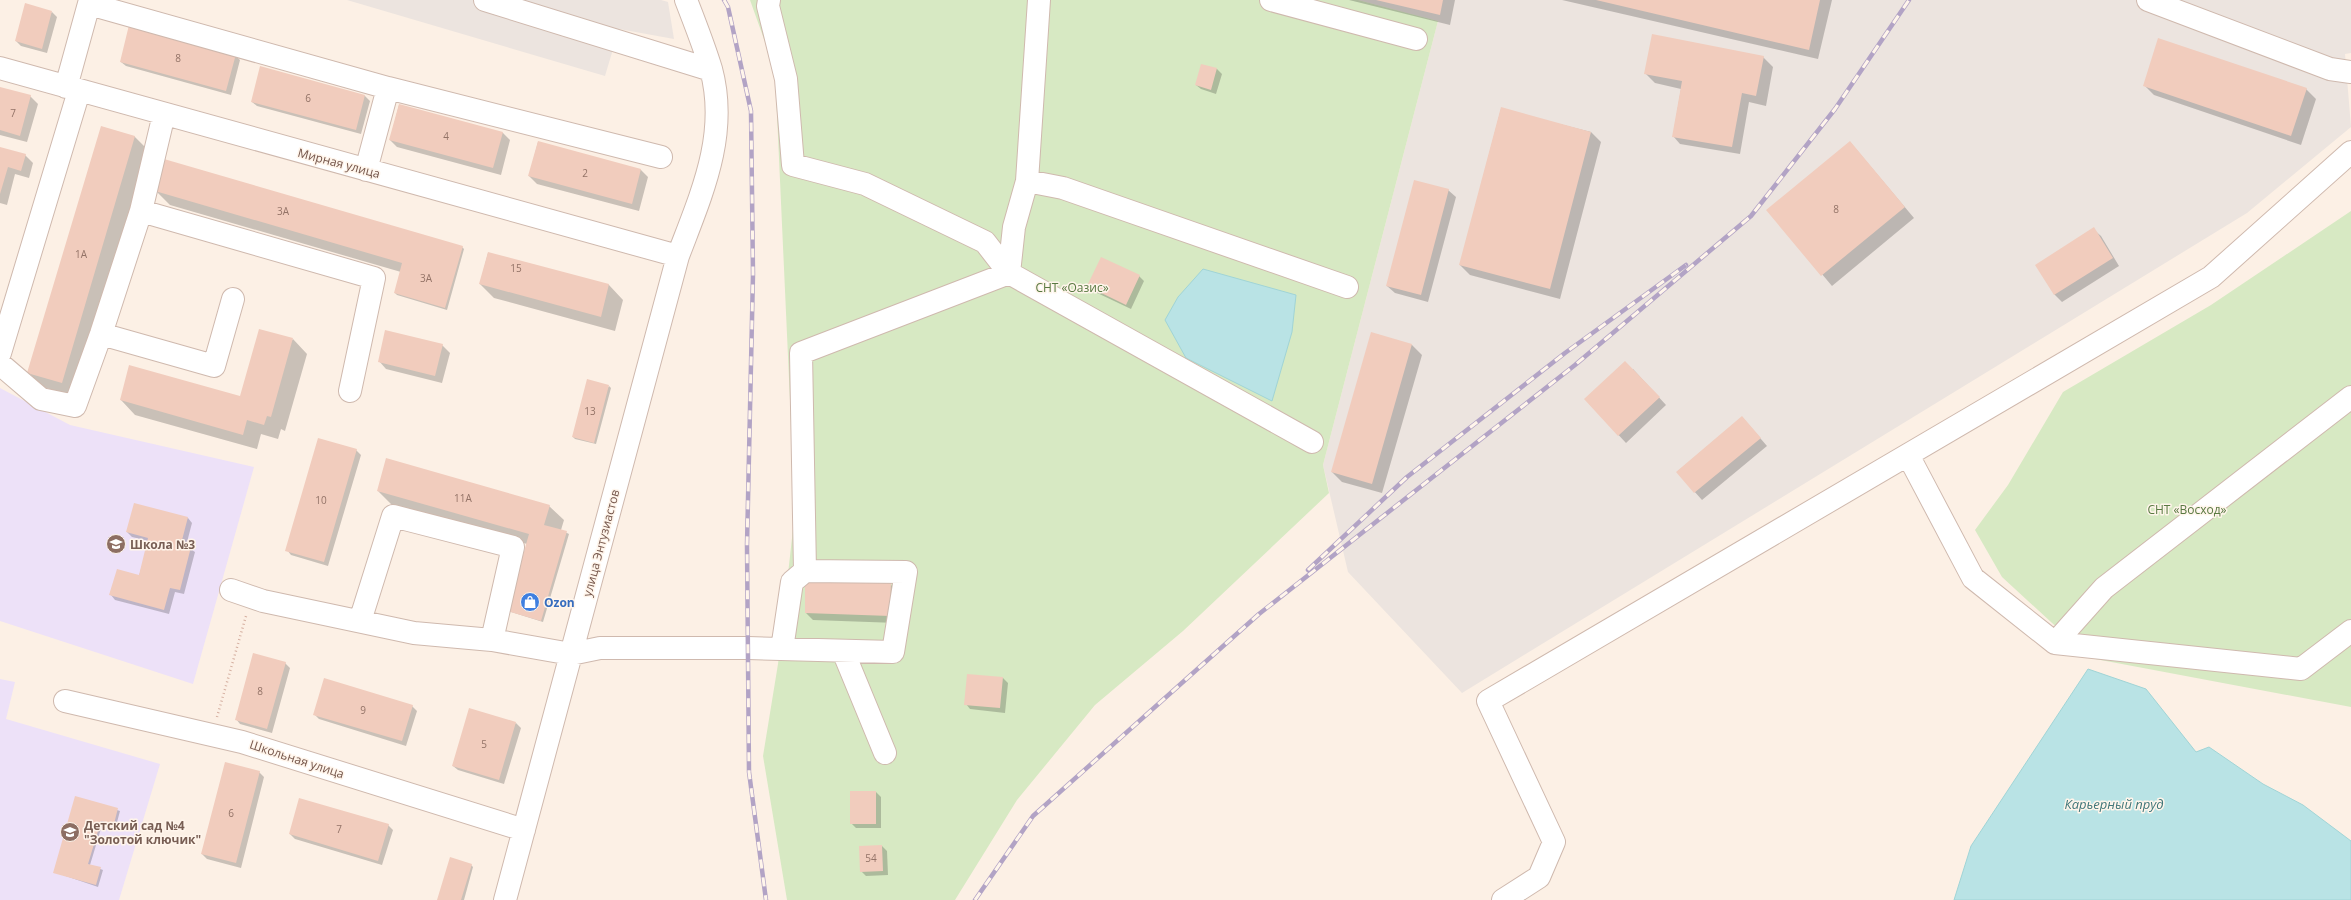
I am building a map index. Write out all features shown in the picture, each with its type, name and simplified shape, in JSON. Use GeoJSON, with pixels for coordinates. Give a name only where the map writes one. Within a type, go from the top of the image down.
{"type":"FeatureCollection","features":[{"type":"Feature","properties":{"kind":"street"},"geometry":{"type":"LineString","coordinates":[[485,0],[711,70]]}},
{"type":"Feature","properties":{"kind":"street","name":"улица Энтузиастов"},"geometry":{"type":"LineString","coordinates":[[505,900],[678,256],[710,170],[717,122],[716,98],[711,70],[686,0]]}},
{"type":"Feature","properties":{"kind":"street"},"geometry":{"type":"LineString","coordinates":[[769,0],[768,6],[786,79],[793,165],[864,184],[985,242],[1009,273],[1312,442]]}},
{"type":"Feature","properties":{"kind":"street"},"geometry":{"type":"LineString","coordinates":[[1009,273],[1014,227],[1027,181],[1040,0]]}},
{"type":"Feature","properties":{"kind":"street"},"geometry":{"type":"LineString","coordinates":[[1271,0],[1416,39]]}},
{"type":"Feature","properties":{"kind":"street"},"geometry":{"type":"LineString","coordinates":[[2148,0],[2330,69],[2351,72]]}},
{"type":"Feature","properties":{"kind":"street"},"geometry":{"type":"LineString","coordinates":[[0,354],[72,89],[90,2],[388,88],[661,157]]}},
{"type":"Feature","properties":{"kind":"street","name":"Мирная улица"},"geometry":{"type":"LineString","coordinates":[[0,68],[678,256]]}},
{"type":"Feature","properties":{"kind":"street"},"geometry":{"type":"LineString","coordinates":[[366,170],[388,88]]}},
{"type":"Feature","properties":{"kind":"street"},"geometry":{"type":"LineString","coordinates":[[0,364],[41,399],[75,406],[102,334],[141,211],[164,114]]}},
{"type":"Feature","properties":{"kind":"street"},"geometry":{"type":"LineString","coordinates":[[1503,900],[1539,877],[1554,842],[1488,701],[2211,276],[2351,152]]}},
{"type":"Feature","properties":{"kind":"street"},"geometry":{"type":"LineString","coordinates":[[1027,181],[1063,188],[1347,288]]}},
{"type":"Feature","properties":{"kind":"street"},"geometry":{"type":"LineString","coordinates":[[141,211],[374,278],[350,391]]}},
{"type":"Feature","properties":{"kind":"street"},"geometry":{"type":"LineString","coordinates":[[805,571],[801,353],[1009,273]]}},
{"type":"Feature","properties":{"kind":"street"},"geometry":{"type":"LineString","coordinates":[[102,334],[214,366],[233,299]]}},
{"type":"Feature","properties":{"kind":"street"},"geometry":{"type":"LineString","coordinates":[[2055,642],[2104,588],[2351,397]]}},
{"type":"Feature","properties":{"kind":"street"},"geometry":{"type":"LineString","coordinates":[[1908,455],[1974,578],[2055,642],[2301,669],[2351,631]]}},
{"type":"Feature","properties":{"kind":"street"},"geometry":{"type":"LineString","coordinates":[[360,621],[393,516],[513,548],[492,640]]}},
{"type":"Feature","properties":{"kind":"street"},"geometry":{"type":"LineString","coordinates":[[241,594],[414,633],[492,640],[571,654],[600,648],[782,649],[893,652],[906,572],[805,571],[792,582],[782,649]]}},
{"type":"Feature","properties":{"kind":"street"},"geometry":{"type":"LineString","coordinates":[[842,651],[885,753]]}},
{"type":"Feature","properties":{"kind":"street","name":"Школьная улица"},"geometry":{"type":"LineString","coordinates":[[65,702],[242,742],[524,830]]}},
{"type":"Feature","properties":{"kind":"path"},"geometry":{"type":"LineString","coordinates":[[212,735],[241,594]]}},
{"type":"Feature","properties":{"kind":"shaded area"},"geometry":{"type":"Polygon","coordinates":[[[347,0],[661,0],[668,2],[674,39],[619,29],[605,76],[347,0]]]}},
{"type":"Feature","properties":{"kind":"shaded area"},"geometry":{"type":"Polygon","coordinates":[[[1358,0],[2351,0],[2351,53],[2345,54],[2351,127],[2247,213],[1462,693],[1348,572],[1323,465],[1438,21],[1358,0]]]}},
{"type":"Feature","properties":{"kind":"shaded area","name":"Школа №3"},"geometry":{"type":"Polygon","coordinates":[[[0,388],[70,425],[254,467],[193,684],[0,621],[0,388]]]}},
{"type":"Feature","properties":{"kind":"shaded area","name":"Детский сад №4 \"Золотой ключик\""},"geometry":{"type":"Polygon","coordinates":[[[0,679],[15,682],[6,719],[160,764],[119,900],[0,900],[0,679]]]}},
{"type":"Feature","properties":{"kind":"green space","name":"СНТ «Оазис»"},"geometry":{"type":"Polygon","coordinates":[[[750,0],[1358,0],[1438,21],[1323,465],[1329,493],[1183,631],[1095,705],[1017,800],[955,900],[787,900],[763,756],[778,664],[795,511],[775,70],[750,0]]]}},
{"type":"Feature","properties":{"kind":"green space","name":"СНТ «Восход»"},"geometry":{"type":"Polygon","coordinates":[[[2351,211],[2351,707],[2090,658],[2002,577],[1975,530],[2008,485],[2063,392],[2211,305],[2351,211]]]}},
{"type":"Feature","properties":{"kind":"water"},"geometry":{"type":"Polygon","coordinates":[[[1203,269],[1296,295],[1292,332],[1272,401],[1186,358],[1165,320],[1178,297],[1203,269]]]}},
{"type":"Feature","properties":{"kind":"water","name":"Карьерный пруд"},"geometry":{"type":"Polygon","coordinates":[[[2088,669],[2146,689],[2196,752],[2209,747],[2263,784],[2303,805],[2351,841],[2351,900],[1954,900],[1971,846],[2088,669]]]}},
{"type":"Feature","properties":{"kind":"building"},"geometry":{"type":"Polygon","coordinates":[[[1376,0],[1443,0],[1440,15],[1376,0]]]}},
{"type":"Feature","properties":{"kind":"building"},"geometry":{"type":"Polygon","coordinates":[[[1596,0],[1820,0],[1809,50],[1596,0]]]}},
{"type":"Feature","properties":{"kind":"building"},"geometry":{"type":"Polygon","coordinates":[[[25,3],[52,11],[42,49],[15,41],[25,3]]]}},
{"type":"Feature","properties":{"kind":"building"},"geometry":{"type":"Polygon","coordinates":[[[129,25],[236,54],[226,91],[120,62],[129,25]]]}},
{"type":"Feature","properties":{"kind":"building"},"geometry":{"type":"Polygon","coordinates":[[[1652,34],[1764,56],[1756,96],[1742,93],[1732,147],[1672,137],[1682,81],[1644,74],[1652,34]]]}},
{"type":"Feature","properties":{"kind":"building"},"geometry":{"type":"Polygon","coordinates":[[[2158,38],[2307,88],[2291,136],[2143,86],[2158,38]]]}},
{"type":"Feature","properties":{"kind":"building"},"geometry":{"type":"Polygon","coordinates":[[[1201,64],[1217,68],[1211,90],[1195,85],[1201,64]]]}},
{"type":"Feature","properties":{"kind":"building"},"geometry":{"type":"Polygon","coordinates":[[[260,66],[365,95],[356,130],[251,102],[260,66]]]}},
{"type":"Feature","properties":{"kind":"building"},"geometry":{"type":"Polygon","coordinates":[[[0,87],[31,95],[20,136],[0,130],[0,87]]]}},
{"type":"Feature","properties":{"kind":"building"},"geometry":{"type":"Polygon","coordinates":[[[399,104],[503,132],[493,168],[389,140],[399,104]]]}},
{"type":"Feature","properties":{"kind":"building"},"geometry":{"type":"Polygon","coordinates":[[[1501,107],[1591,132],[1550,289],[1459,265],[1501,107]]]}},
{"type":"Feature","properties":{"kind":"building"},"geometry":{"type":"Polygon","coordinates":[[[101,126],[135,136],[62,383],[27,373],[101,126]]]}},
{"type":"Feature","properties":{"kind":"building"},"geometry":{"type":"Polygon","coordinates":[[[538,141],[641,169],[632,204],[528,176],[538,141]]]}},
{"type":"Feature","properties":{"kind":"building"},"geometry":{"type":"Polygon","coordinates":[[[1850,141],[1905,207],[1821,276],[1766,210],[1850,141]]]}},
{"type":"Feature","properties":{"kind":"building"},"geometry":{"type":"Polygon","coordinates":[[[0,147],[26,154],[21,171],[8,167],[0,194],[0,147]]]}},
{"type":"Feature","properties":{"kind":"building"},"geometry":{"type":"Polygon","coordinates":[[[164,159],[463,246],[445,308],[394,293],[402,263],[155,191],[164,159]]]}},
{"type":"Feature","properties":{"kind":"building"},"geometry":{"type":"Polygon","coordinates":[[[1414,180],[1449,189],[1421,295],[1386,286],[1414,180]]]}},
{"type":"Feature","properties":{"kind":"building"},"geometry":{"type":"Polygon","coordinates":[[[2094,227],[2113,258],[2054,295],[2035,265],[2094,227]]]}},
{"type":"Feature","properties":{"kind":"building"},"geometry":{"type":"Polygon","coordinates":[[[488,252],[609,284],[601,317],[479,284],[488,252]]]}},
{"type":"Feature","properties":{"kind":"building"},"geometry":{"type":"Polygon","coordinates":[[[1101,257],[1140,275],[1126,305],[1087,286],[1101,257]]]}},
{"type":"Feature","properties":{"kind":"building"},"geometry":{"type":"Polygon","coordinates":[[[259,329],[293,338],[271,417],[267,416],[264,425],[247,420],[243,435],[120,400],[129,365],[240,396],[259,329]]]}},
{"type":"Feature","properties":{"kind":"building"},"geometry":{"type":"Polygon","coordinates":[[[385,330],[443,344],[435,376],[378,362],[385,330]]]}},
{"type":"Feature","properties":{"kind":"building"},"geometry":{"type":"Polygon","coordinates":[[[1371,332],[1412,344],[1372,484],[1331,472],[1371,332]]]}},
{"type":"Feature","properties":{"kind":"building"},"geometry":{"type":"Polygon","coordinates":[[[1625,361],[1660,397],[1618,436],[1584,399],[1625,361]]]}},
{"type":"Feature","properties":{"kind":"building"},"geometry":{"type":"Polygon","coordinates":[[[587,379],[609,385],[594,443],[572,437],[587,379]]]}},
{"type":"Feature","properties":{"kind":"building"},"geometry":{"type":"Polygon","coordinates":[[[1742,416],[1761,438],[1694,493],[1676,472],[1742,416]]]}},
{"type":"Feature","properties":{"kind":"building"},"geometry":{"type":"Polygon","coordinates":[[[318,438],[357,449],[324,562],[285,551],[318,438]]]}},
{"type":"Feature","properties":{"kind":"building"},"geometry":{"type":"Polygon","coordinates":[[[386,458],[550,505],[544,525],[567,531],[541,621],[507,611],[529,534],[377,491],[386,458]]]}},
{"type":"Feature","properties":{"kind":"building"},"geometry":{"type":"Polygon","coordinates":[[[134,503],[188,517],[181,544],[191,547],[180,590],[170,588],[164,610],[109,595],[117,569],[139,575],[148,538],[126,532],[134,503]]]}},
{"type":"Feature","properties":{"kind":"building"},"geometry":{"type":"Polygon","coordinates":[[[805,581],[891,583],[890,616],[805,613],[805,581]]]}},
{"type":"Feature","properties":{"kind":"building"},"geometry":{"type":"Polygon","coordinates":[[[253,653],[286,662],[267,729],[235,720],[253,653]]]}},
{"type":"Feature","properties":{"kind":"building"},"geometry":{"type":"Polygon","coordinates":[[[967,674],[1003,677],[1000,708],[964,705],[967,674]]]}},
{"type":"Feature","properties":{"kind":"building"},"geometry":{"type":"Polygon","coordinates":[[[324,678],[413,705],[402,741],[313,715],[324,678]]]}},
{"type":"Feature","properties":{"kind":"building"},"geometry":{"type":"Polygon","coordinates":[[[469,708],[516,722],[499,780],[452,766],[469,708]]]}},
{"type":"Feature","properties":{"kind":"building"},"geometry":{"type":"Polygon","coordinates":[[[225,762],[260,771],[236,863],[201,854],[225,762]]]}},
{"type":"Feature","properties":{"kind":"building"},"geometry":{"type":"Polygon","coordinates":[[[850,791],[876,791],[876,824],[850,824],[850,791]]]}},
{"type":"Feature","properties":{"kind":"building"},"geometry":{"type":"Polygon","coordinates":[[[75,796],[118,808],[114,824],[101,821],[88,864],[101,867],[96,885],[53,873],[75,796]]]}},
{"type":"Feature","properties":{"kind":"building"},"geometry":{"type":"Polygon","coordinates":[[[299,798],[389,824],[378,861],[289,834],[299,798]]]}},
{"type":"Feature","properties":{"kind":"building"},"geometry":{"type":"Polygon","coordinates":[[[882,845],[883,871],[860,872],[859,846],[882,845]]]}},
{"type":"Feature","properties":{"kind":"building"},"geometry":{"type":"Polygon","coordinates":[[[450,857],[472,864],[461,900],[437,900],[450,857]]]}},
{"type":"Feature","properties":{"kind":"railway"},"geometry":{"type":"LineString","coordinates":[[724,0],[728,7],[751,111],[753,274],[747,545],[749,772],[766,900]]}},
{"type":"Feature","properties":{"kind":"railway"},"geometry":{"type":"LineString","coordinates":[[975,900],[1033,816],[1259,614],[1575,365],[1751,216],[1835,109],[1909,0]]}},
{"type":"Feature","properties":{"kind":"railway"},"geometry":{"type":"LineString","coordinates":[[1308,570],[1407,477],[1565,353],[1686,265]]}},
{"type":"Feature","properties":{"kind":"place","name":"Школа №3"},"geometry":{"type":"Point","coordinates":[116,544]}},
{"type":"Feature","properties":{"kind":"place","name":"Ozon"},"geometry":{"type":"Point","coordinates":[530,602]}},
{"type":"Feature","properties":{"kind":"place","name":"Детский сад №4 \"Золотой ключик\""},"geometry":{"type":"Point","coordinates":[70,832]}}]}
